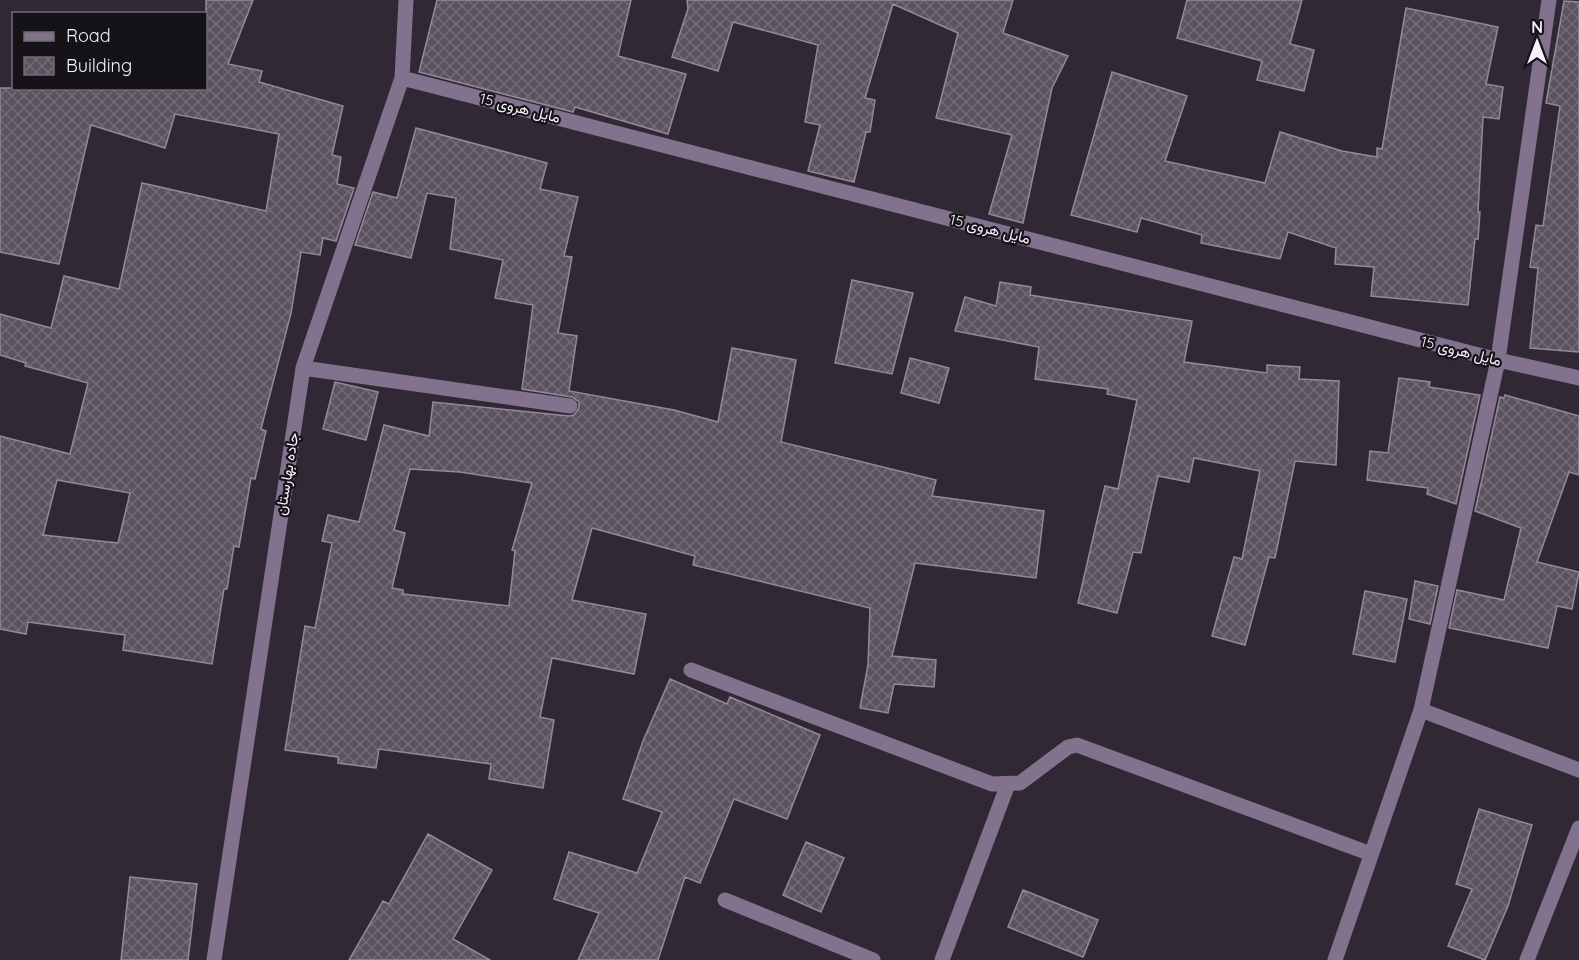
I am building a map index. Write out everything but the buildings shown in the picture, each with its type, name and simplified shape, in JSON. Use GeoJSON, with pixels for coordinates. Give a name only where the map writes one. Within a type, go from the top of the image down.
{"type":"FeatureCollection","features":[{"type":"Feature","properties":{"kind":"street","name":"جاده بهارستان"},"geometry":{"type":"LineString","coordinates":[[214,960],[303,368],[402,78],[406,0]]}},
{"type":"Feature","properties":{"kind":"street"},"geometry":{"type":"LineString","coordinates":[[1335,960],[1421,710],[1498,360],[1549,0]]}},
{"type":"Feature","properties":{"kind":"street","name":"مایل هروی 15"},"geometry":{"type":"LineString","coordinates":[[402,78],[1498,360],[1579,378]]}},
{"type":"Feature","properties":{"kind":"street"},"geometry":{"type":"LineString","coordinates":[[303,368],[570,406]]}},
{"type":"Feature","properties":{"kind":"street"},"geometry":{"type":"LineString","coordinates":[[691,670],[992,784],[1020,783],[1068,747],[1077,745],[1371,854]]}},
{"type":"Feature","properties":{"kind":"street"},"geometry":{"type":"LineString","coordinates":[[1421,710],[1579,770]]}},
{"type":"Feature","properties":{"kind":"street"},"geometry":{"type":"LineString","coordinates":[[942,960],[1008,784]]}},
{"type":"Feature","properties":{"kind":"street"},"geometry":{"type":"LineString","coordinates":[[1527,960],[1579,828]]}},
{"type":"Feature","properties":{"kind":"street"},"geometry":{"type":"LineString","coordinates":[[725,900],[873,960]]}}]}
